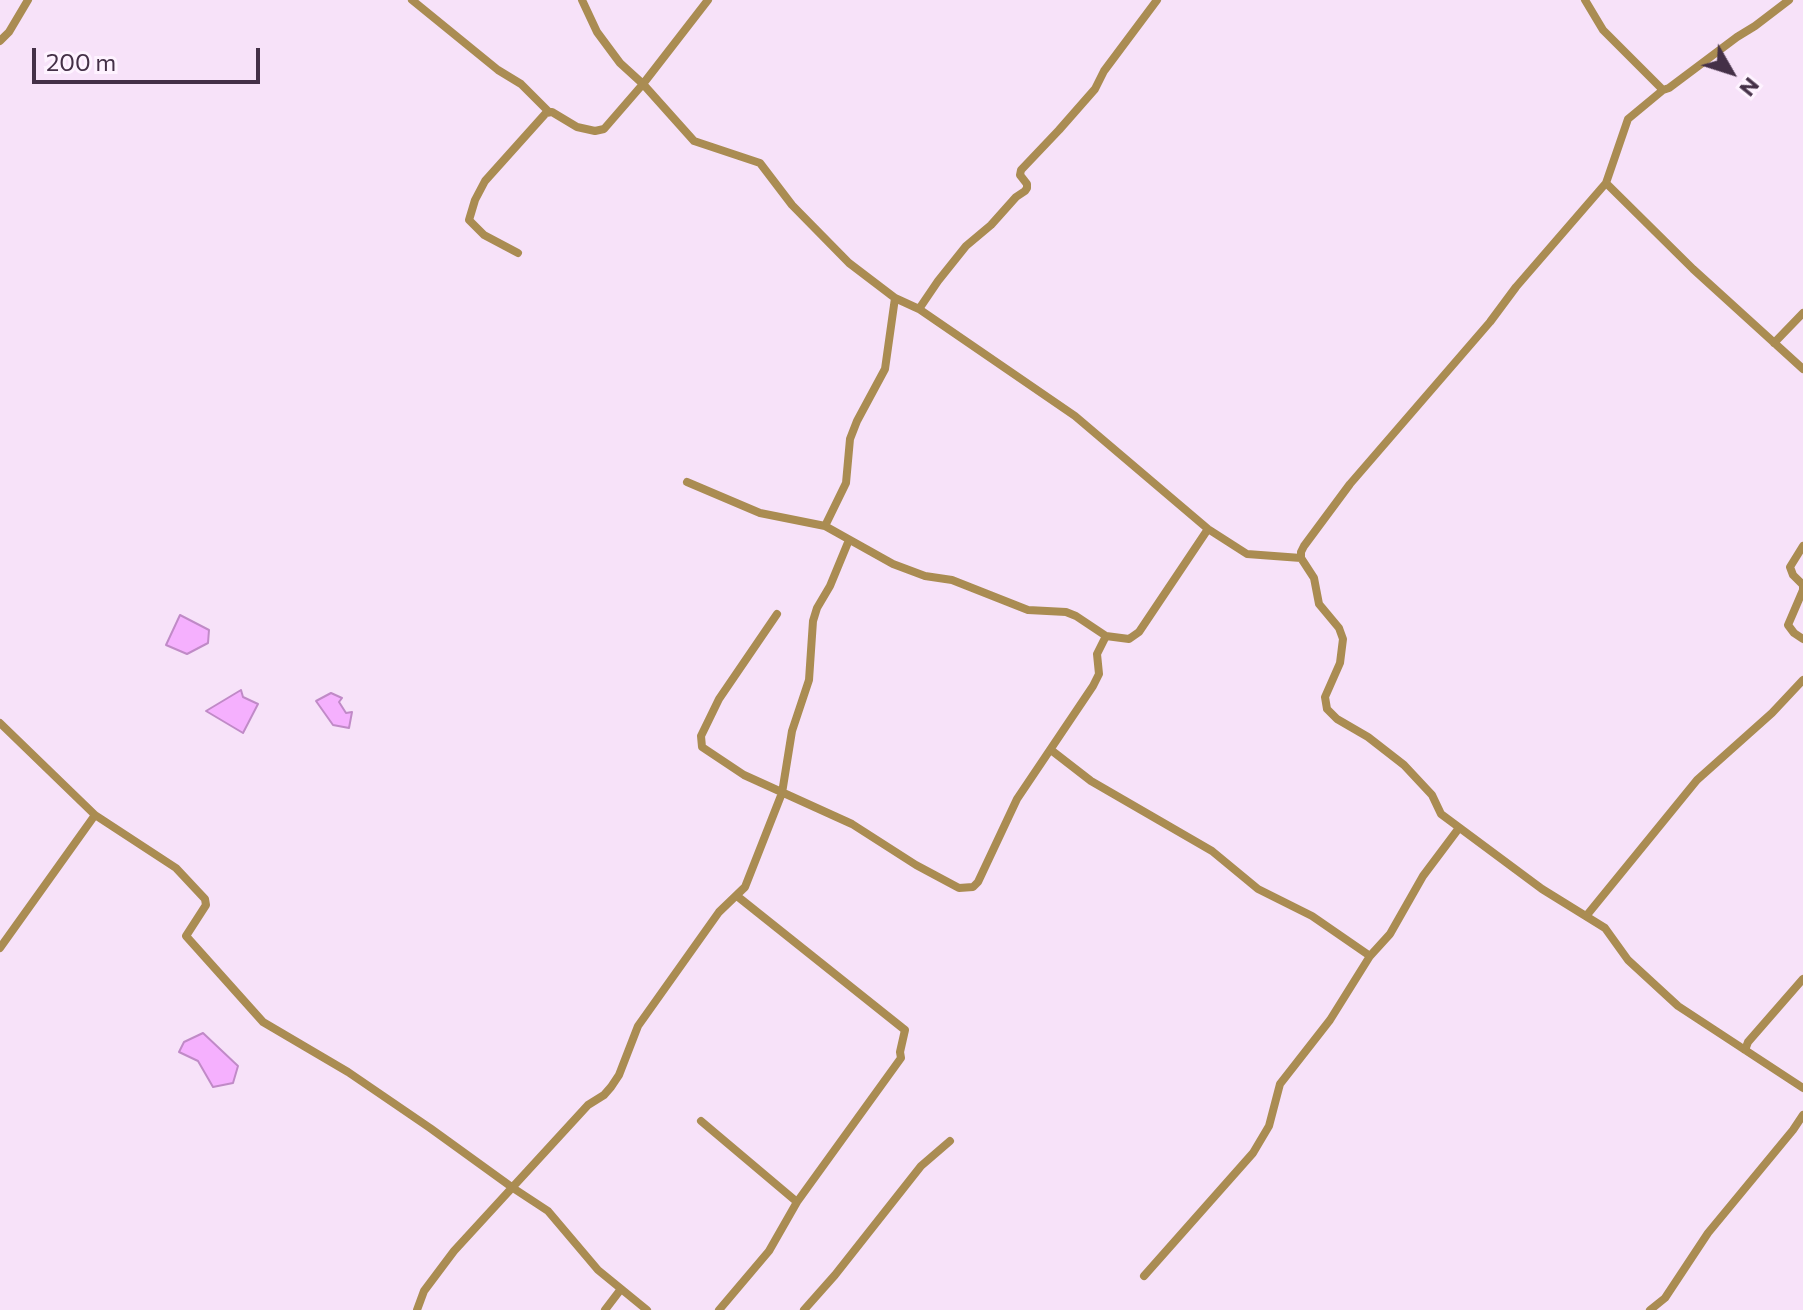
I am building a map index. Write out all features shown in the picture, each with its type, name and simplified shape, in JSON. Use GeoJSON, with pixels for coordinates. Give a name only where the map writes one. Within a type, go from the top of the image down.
{"type":"FeatureCollection","features":[{"type":"Feature","properties":{"kind":"street"},"geometry":{"type":"LineString","coordinates":[[0,41],[28,0]]}},
{"type":"Feature","properties":{"kind":"street"},"geometry":{"type":"LineString","coordinates":[[412,0],[498,70],[521,84],[549,112],[577,127],[595,131],[604,129],[643,84],[708,0]]}},
{"type":"Feature","properties":{"kind":"street"},"geometry":{"type":"LineString","coordinates":[[582,0],[597,32],[620,63],[694,141],[760,163],[792,205],[849,263],[895,298],[919,309],[1075,416],[1208,529],[1247,554],[1301,558]]}},
{"type":"Feature","properties":{"kind":"street"},"geometry":{"type":"LineString","coordinates":[[919,309],[966,246],[1025,191],[1027,184],[1020,175],[1021,170],[1095,89],[1157,0]]}},
{"type":"Feature","properties":{"kind":"street"},"geometry":{"type":"LineString","coordinates":[[1585,0],[1603,30],[1663,90]]}},
{"type":"Feature","properties":{"kind":"street"},"geometry":{"type":"LineString","coordinates":[[1789,0],[1663,90],[1628,119],[1606,183],[1350,484],[1304,546],[1301,558],[1314,578],[1319,604],[1339,628],[1343,639],[1340,663],[1325,697],[1327,709],[1404,765],[1432,795],[1441,814],[1542,889],[1605,928],[1628,960],[1678,1006],[1803,1088]]}},
{"type":"Feature","properties":{"kind":"street"},"geometry":{"type":"LineString","coordinates":[[518,253],[484,235],[469,220],[470,214],[485,181],[549,112]]}},
{"type":"Feature","properties":{"kind":"street"},"geometry":{"type":"LineString","coordinates":[[1606,183],[1693,269],[1803,369]]}},
{"type":"Feature","properties":{"kind":"street"},"geometry":{"type":"LineString","coordinates":[[825,526],[846,483],[850,439],[885,369],[895,298]]}},
{"type":"Feature","properties":{"kind":"street"},"geometry":{"type":"LineString","coordinates":[[1774,343],[1803,313]]}},
{"type":"Feature","properties":{"kind":"street"},"geometry":{"type":"LineString","coordinates":[[687,482],[760,513],[825,526],[893,564],[925,576],[952,580],[1028,610],[1066,612],[1106,636],[1129,639],[1139,632],[1208,529]]}},
{"type":"Feature","properties":{"kind":"street"},"geometry":{"type":"LineString","coordinates":[[417,1310],[424,1291],[454,1251],[588,1105],[611,1087],[619,1075],[638,1026],[719,912],[745,887],[782,793],[792,731],[809,680],[813,621],[849,540]]}},
{"type":"Feature","properties":{"kind":"street"},"geometry":{"type":"LineString","coordinates":[[1803,546],[1790,567],[1803,585],[1803,590],[1788,625],[1803,639]]}},
{"type":"Feature","properties":{"kind":"street"},"geometry":{"type":"LineString","coordinates":[[777,614],[719,699],[701,736],[702,747],[744,775],[852,824],[959,888],[973,887],[978,882],[1017,799],[1099,674],[1097,654],[1106,636]]}},
{"type":"Feature","properties":{"kind":"street"},"geometry":{"type":"LineString","coordinates":[[1587,915],[1697,780],[1772,713],[1803,680]]}},
{"type":"Feature","properties":{"kind":"street"},"geometry":{"type":"LineString","coordinates":[[0,723],[95,815],[176,868],[205,899],[206,905],[186,936],[263,1022],[348,1072],[548,1211],[598,1270],[647,1310]]}},
{"type":"Feature","properties":{"kind":"street"},"geometry":{"type":"LineString","coordinates":[[1051,750],[1091,781],[1212,851],[1258,889],[1312,916],[1370,956]]}},
{"type":"Feature","properties":{"kind":"street"},"geometry":{"type":"LineString","coordinates":[[0,948],[95,815]]}},
{"type":"Feature","properties":{"kind":"street"},"geometry":{"type":"LineString","coordinates":[[1144,1276],[1253,1153],[1269,1126],[1280,1084],[1330,1020],[1370,956],[1390,934],[1423,876],[1459,828]]}},
{"type":"Feature","properties":{"kind":"street"},"geometry":{"type":"LineString","coordinates":[[719,1310],[769,1251],[797,1202],[901,1058],[905,1030],[737,896]]}},
{"type":"Feature","properties":{"kind":"street"},"geometry":{"type":"LineString","coordinates":[[1745,1050],[1748,1042],[1803,979]]}},
{"type":"Feature","properties":{"kind":"street"},"geometry":{"type":"LineString","coordinates":[[1650,1310],[1665,1298],[1708,1233],[1803,1115]]}},
{"type":"Feature","properties":{"kind":"street"},"geometry":{"type":"LineString","coordinates":[[701,1121],[797,1202]]}},
{"type":"Feature","properties":{"kind":"street"},"geometry":{"type":"LineString","coordinates":[[804,1310],[921,1166],[950,1141]]}},
{"type":"Feature","properties":{"kind":"street"},"geometry":{"type":"LineString","coordinates":[[605,1310],[621,1289]]}},
{"type":"Feature","properties":{"kind":"shaded area"},"geometry":{"type":"Polygon","coordinates":[[[180,615],[209,630],[208,643],[187,654],[166,645],[180,615]]]}},
{"type":"Feature","properties":{"kind":"shaded area"},"geometry":{"type":"Polygon","coordinates":[[[241,690],[243,697],[258,704],[243,733],[206,711],[241,690]]]}},
{"type":"Feature","properties":{"kind":"shaded area"},"geometry":{"type":"Polygon","coordinates":[[[331,693],[342,698],[339,702],[346,713],[352,712],[349,728],[333,725],[316,701],[331,693]]]}},
{"type":"Feature","properties":{"kind":"shaded area"},"geometry":{"type":"Polygon","coordinates":[[[203,1033],[238,1066],[233,1083],[213,1087],[198,1061],[179,1052],[184,1042],[203,1033]]]}}]}
